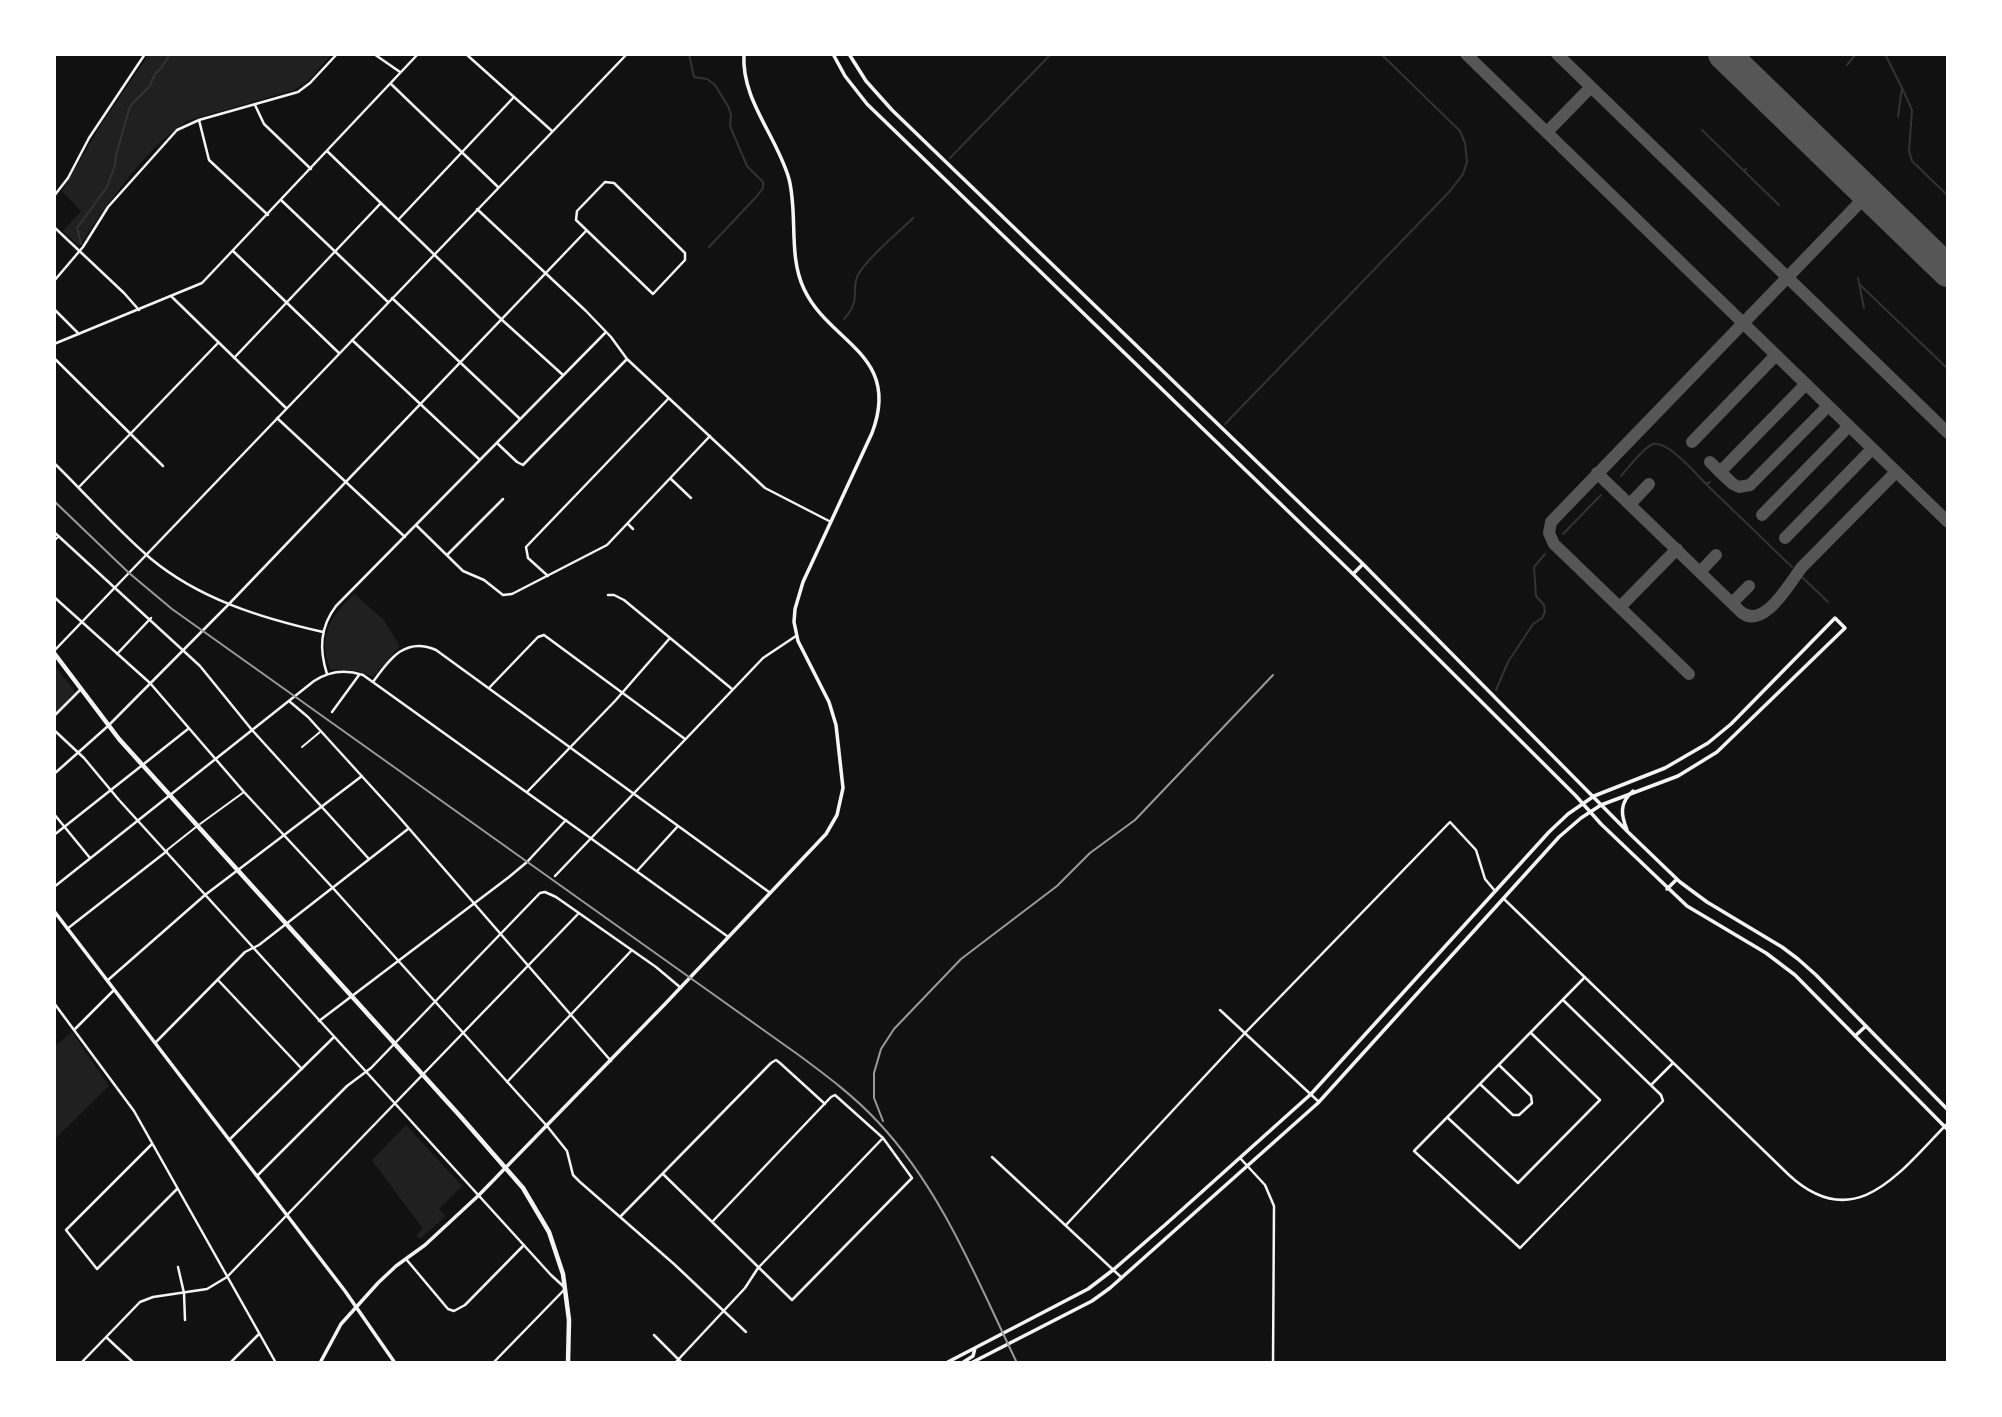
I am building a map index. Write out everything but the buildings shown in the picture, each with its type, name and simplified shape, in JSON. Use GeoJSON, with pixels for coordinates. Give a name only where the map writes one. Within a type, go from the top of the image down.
{"type":"FeatureCollection","features":[{"type":"Feature","properties":{"kind":"main road"},"geometry":{"type":"LineString","coordinates":[[320,1363],[336,1331],[356,1306],[390,1271],[425,1245],[479,1195],[611,1061],[832,826],[838,810],[843,788],[836,725],[831,707],[803,654],[796,635],[794,615],[797,596],[875,426],[877,386],[867,360],[816,307],[800,280],[789,180],[747,87],[744,54]]}},
{"type":"Feature","properties":{"kind":"main road"},"geometry":{"type":"LineString","coordinates":[[833,54],[845,76],[875,112],[1353,575],[1667,889],[1706,919],[1772,957],[1795,975],[1947,1126]]}},
{"type":"Feature","properties":{"kind":"main road"},"geometry":{"type":"LineString","coordinates":[[849,54],[866,81],[892,110],[1363,564],[1628,832],[1677,879],[1707,902],[1782,947],[1816,975],[1948,1110]]}},
{"type":"Feature","properties":{"kind":"main road"},"geometry":{"type":"LineString","coordinates":[[1353,575],[1363,564]]}},
{"type":"Feature","properties":{"kind":"main road"},"geometry":{"type":"LineString","coordinates":[[946,1363],[1076,1296],[1114,1270],[1311,1094],[1558,822],[1594,796],[1665,768],[1709,743],[1835,618],[1845,628],[1717,752],[1678,776],[1601,805],[1559,837],[1319,1102],[1122,1278],[1091,1301],[971,1363]]}},
{"type":"Feature","properties":{"kind":"main road"},"geometry":{"type":"LineString","coordinates":[[54,652],[108,726],[507,1167],[528,1196],[557,1253],[566,1288],[569,1320],[568,1363]]}},
{"type":"Feature","properties":{"kind":"main road"},"geometry":{"type":"LineString","coordinates":[[1628,832],[1623,820],[1622,805],[1633,791]]}},
{"type":"Feature","properties":{"kind":"main road"},"geometry":{"type":"LineString","coordinates":[[1667,889],[1677,879]]}},
{"type":"Feature","properties":{"kind":"main road"},"geometry":{"type":"LineString","coordinates":[[1495,891],[1504,898]]}},
{"type":"Feature","properties":{"kind":"main road"},"geometry":{"type":"LineString","coordinates":[[54,911],[356,1306],[395,1363]]}},
{"type":"Feature","properties":{"kind":"main road"},"geometry":{"type":"LineString","coordinates":[[1405,990],[1414,998]]}},
{"type":"Feature","properties":{"kind":"main road"},"geometry":{"type":"LineString","coordinates":[[1855,1036],[1866,1026]]}},
{"type":"Feature","properties":{"kind":"main road"},"geometry":{"type":"LineString","coordinates":[[962,1363],[973,1356],[975,1348]]}},
{"type":"Feature","properties":{"kind":"main road"},"geometry":{"type":"LineString","coordinates":[[325,1356],[325,1363]]}},
{"type":"Feature","properties":{"kind":"street"},"geometry":{"type":"LineString","coordinates":[[54,196],[65,183],[89,138],[145,54]]}},
{"type":"Feature","properties":{"kind":"street"},"geometry":{"type":"LineString","coordinates":[[54,281],[80,252],[108,207],[170,137],[184,126],[199,120],[287,96],[303,89],[337,54]]}},
{"type":"Feature","properties":{"kind":"street"},"geometry":{"type":"LineString","coordinates":[[374,54],[401,73]]}},
{"type":"Feature","properties":{"kind":"street"},"geometry":{"type":"LineString","coordinates":[[54,344],[202,283],[418,54]]}},
{"type":"Feature","properties":{"kind":"street"},"geometry":{"type":"LineString","coordinates":[[466,54],[552,132]]}},
{"type":"Feature","properties":{"kind":"street"},"geometry":{"type":"LineString","coordinates":[[54,652],[627,54]]}},
{"type":"Feature","properties":{"kind":"street"},"geometry":{"type":"LineString","coordinates":[[391,84],[498,187]]}},
{"type":"Feature","properties":{"kind":"street"},"geometry":{"type":"LineString","coordinates":[[399,219],[513,98]]}},
{"type":"Feature","properties":{"kind":"street"},"geometry":{"type":"LineString","coordinates":[[255,105],[264,124],[311,169]]}},
{"type":"Feature","properties":{"kind":"street"},"geometry":{"type":"LineString","coordinates":[[199,120],[209,160],[268,215]]}},
{"type":"Feature","properties":{"kind":"street"},"geometry":{"type":"LineString","coordinates":[[327,152],[564,375]]}},
{"type":"Feature","properties":{"kind":"street"},"geometry":{"type":"LineString","coordinates":[[614,183],[686,256],[653,294],[586,230],[575,217],[576,212],[602,185],[614,183]]}},
{"type":"Feature","properties":{"kind":"street"},"geometry":{"type":"LineString","coordinates":[[281,200],[388,302]]}},
{"type":"Feature","properties":{"kind":"street"},"geometry":{"type":"LineString","coordinates":[[234,358],[381,203]]}},
{"type":"Feature","properties":{"kind":"street"},"geometry":{"type":"LineString","coordinates":[[477,209],[606,332],[627,359],[765,488],[831,522]]}},
{"type":"Feature","properties":{"kind":"street"},"geometry":{"type":"LineString","coordinates":[[54,227],[139,310]]}},
{"type":"Feature","properties":{"kind":"street"},"geometry":{"type":"LineString","coordinates":[[54,774],[108,726],[228,605],[586,230]]}},
{"type":"Feature","properties":{"kind":"street"},"geometry":{"type":"LineString","coordinates":[[233,251],[339,354]]}},
{"type":"Feature","properties":{"kind":"street"},"geometry":{"type":"LineString","coordinates":[[172,296],[286,408]]}},
{"type":"Feature","properties":{"kind":"street"},"geometry":{"type":"LineString","coordinates":[[391,298],[520,419]]}},
{"type":"Feature","properties":{"kind":"street"},"geometry":{"type":"LineString","coordinates":[[54,309],[80,334]]}},
{"type":"Feature","properties":{"kind":"street"},"geometry":{"type":"LineString","coordinates":[[327,674],[322,654],[323,632],[336,606],[606,332]]}},
{"type":"Feature","properties":{"kind":"street"},"geometry":{"type":"LineString","coordinates":[[352,340],[480,460]]}},
{"type":"Feature","properties":{"kind":"street"},"geometry":{"type":"LineString","coordinates":[[79,487],[218,343]]}},
{"type":"Feature","properties":{"kind":"street"},"geometry":{"type":"LineString","coordinates":[[54,358],[163,466]]}},
{"type":"Feature","properties":{"kind":"street"},"geometry":{"type":"LineString","coordinates":[[497,443],[523,465],[627,359]]}},
{"type":"Feature","properties":{"kind":"street"},"geometry":{"type":"LineString","coordinates":[[548,576],[528,558],[526,547],[668,398]]}},
{"type":"Feature","properties":{"kind":"street"},"geometry":{"type":"LineString","coordinates":[[277,418],[405,537]]}},
{"type":"Feature","properties":{"kind":"street"},"geometry":{"type":"LineString","coordinates":[[417,526],[467,574],[484,580],[503,595],[512,594],[607,545],[710,436]]}},
{"type":"Feature","properties":{"kind":"street"},"geometry":{"type":"LineString","coordinates":[[54,463],[147,555],[194,587],[228,605],[323,632]]}},
{"type":"Feature","properties":{"kind":"street"},"geometry":{"type":"LineString","coordinates":[[671,479],[691,498]]}},
{"type":"Feature","properties":{"kind":"street"},"geometry":{"type":"LineString","coordinates":[[447,555],[503,499]]}},
{"type":"Feature","properties":{"kind":"street"},"geometry":{"type":"LineString","coordinates":[[628,524],[634,529]]}},
{"type":"Feature","properties":{"kind":"street"},"geometry":{"type":"LineString","coordinates":[[54,532],[183,649],[369,859]]}},
{"type":"Feature","properties":{"kind":"street"},"geometry":{"type":"LineString","coordinates":[[608,595],[624,600],[732,689]]}},
{"type":"Feature","properties":{"kind":"street"},"geometry":{"type":"LineString","coordinates":[[54,597],[150,683],[215,760],[547,1126],[566,1151],[573,1175],[746,1332]]}},
{"type":"Feature","properties":{"kind":"street"},"geometry":{"type":"LineString","coordinates":[[117,654],[151,618]]}},
{"type":"Feature","properties":{"kind":"street"},"geometry":{"type":"LineString","coordinates":[[489,688],[542,635],[685,739]]}},
{"type":"Feature","properties":{"kind":"street"},"geometry":{"type":"LineString","coordinates":[[555,876],[732,689],[773,649],[796,635]]}},
{"type":"Feature","properties":{"kind":"street"},"geometry":{"type":"LineString","coordinates":[[527,792],[670,638]]}},
{"type":"Feature","properties":{"kind":"street"},"geometry":{"type":"LineString","coordinates":[[373,682],[394,654],[405,648],[422,645],[439,652],[769,892]]}},
{"type":"Feature","properties":{"kind":"street"},"geometry":{"type":"LineString","coordinates":[[54,887],[289,701],[327,674],[344,671],[360,674],[373,682],[727,936]]}},
{"type":"Feature","properties":{"kind":"street"},"geometry":{"type":"LineString","coordinates":[[332,712],[360,674]]}},
{"type":"Feature","properties":{"kind":"street"},"geometry":{"type":"LineString","coordinates":[[54,716],[81,689]]}},
{"type":"Feature","properties":{"kind":"street"},"geometry":{"type":"LineString","coordinates":[[289,701],[308,717],[362,776],[611,1061]]}},
{"type":"Feature","properties":{"kind":"street"},"geometry":{"type":"LineString","coordinates":[[54,835],[188,729]]}},
{"type":"Feature","properties":{"kind":"street"},"geometry":{"type":"LineString","coordinates":[[54,730],[79,754],[555,1280],[566,1288],[493,1363]]}},
{"type":"Feature","properties":{"kind":"street"},"geometry":{"type":"LineString","coordinates":[[107,980],[205,895],[362,776]]}},
{"type":"Feature","properties":{"kind":"street"},"geometry":{"type":"LineString","coordinates":[[54,814],[90,858]]}},
{"type":"Feature","properties":{"kind":"street"},"geometry":{"type":"LineString","coordinates":[[320,1021],[527,862],[566,820]]}},
{"type":"Feature","properties":{"kind":"street"},"geometry":{"type":"LineString","coordinates":[[1066,1225],[1245,1033],[1450,822],[1476,850],[1485,879],[1495,891]]}},
{"type":"Feature","properties":{"kind":"street"},"geometry":{"type":"LineString","coordinates":[[637,871],[678,826]]}},
{"type":"Feature","properties":{"kind":"street"},"geometry":{"type":"LineString","coordinates":[[154,1043],[244,952],[286,924],[408,830]]}},
{"type":"Feature","properties":{"kind":"street"},"geometry":{"type":"LineString","coordinates":[[67,929],[167,851]]}},
{"type":"Feature","properties":{"kind":"street"},"geometry":{"type":"LineString","coordinates":[[257,1176],[338,1094],[395,1044],[540,893],[545,892],[556,897],[681,988]]}},
{"type":"Feature","properties":{"kind":"street"},"geometry":{"type":"LineString","coordinates":[[1504,898],[1795,1180],[1811,1192],[1828,1199],[1853,1200],[1877,1191],[1947,1126]]}},
{"type":"Feature","properties":{"kind":"street"},"geometry":{"type":"LineString","coordinates":[[81,1363],[140,1302],[153,1297],[207,1289],[227,1277],[579,913]]}},
{"type":"Feature","properties":{"kind":"street"},"geometry":{"type":"LineString","coordinates":[[507,1082],[632,950]]}},
{"type":"Feature","properties":{"kind":"street"},"geometry":{"type":"LineString","coordinates":[[1563,1000],[1662,1097],[1662,1104],[1520,1248],[1414,1151],[1585,977]]}},
{"type":"Feature","properties":{"kind":"street"},"geometry":{"type":"LineString","coordinates":[[218,980],[302,1069]]}},
{"type":"Feature","properties":{"kind":"street"},"geometry":{"type":"LineString","coordinates":[[74,1031],[114,990]]}},
{"type":"Feature","properties":{"kind":"street"},"geometry":{"type":"LineString","coordinates":[[54,1003],[134,1111],[276,1363]]}},
{"type":"Feature","properties":{"kind":"street"},"geometry":{"type":"LineString","coordinates":[[1220,1010],[1319,1102]]}},
{"type":"Feature","properties":{"kind":"street"},"geometry":{"type":"LineString","coordinates":[[1447,1118],[1518,1183],[1600,1100],[1531,1032]]}},
{"type":"Feature","properties":{"kind":"street"},"geometry":{"type":"LineString","coordinates":[[228,1140],[334,1037]]}},
{"type":"Feature","properties":{"kind":"street"},"geometry":{"type":"LineString","coordinates":[[620,1217],[776,1060],[825,1104]]}},
{"type":"Feature","properties":{"kind":"street"},"geometry":{"type":"LineString","coordinates":[[1651,1086],[1673,1062]]}},
{"type":"Feature","properties":{"kind":"street"},"geometry":{"type":"LineString","coordinates":[[1480,1084],[1513,1115],[1519,1115],[1532,1103],[1532,1097],[1499,1065]]}},
{"type":"Feature","properties":{"kind":"street"},"geometry":{"type":"LineString","coordinates":[[663,1174],[758,1268],[792,1300],[912,1178],[883,1138],[835,1096],[831,1097],[712,1222]]}},
{"type":"Feature","properties":{"kind":"street"},"geometry":{"type":"LineString","coordinates":[[675,1363],[745,1287],[758,1268],[883,1138]]}},
{"type":"Feature","properties":{"kind":"street"},"geometry":{"type":"LineString","coordinates":[[152,1144],[66,1230],[97,1269],[177,1189]]}},
{"type":"Feature","properties":{"kind":"street"},"geometry":{"type":"LineString","coordinates":[[992,1157],[1122,1278]]}},
{"type":"Feature","properties":{"kind":"street"},"geometry":{"type":"LineString","coordinates":[[1240,1158],[1268,1188],[1275,1211],[1273,1363]]}},
{"type":"Feature","properties":{"kind":"street"},"geometry":{"type":"LineString","coordinates":[[406,1259],[448,1309],[454,1311],[465,1305],[524,1245]]}},
{"type":"Feature","properties":{"kind":"street"},"geometry":{"type":"LineString","coordinates":[[178,1267],[184,1293],[184,1320]]}},
{"type":"Feature","properties":{"kind":"street"},"geometry":{"type":"LineString","coordinates":[[230,1363],[259,1334]]}},
{"type":"Feature","properties":{"kind":"street"},"geometry":{"type":"LineString","coordinates":[[654,1335],[682,1363]]}},
{"type":"Feature","properties":{"kind":"street"},"geometry":{"type":"LineString","coordinates":[[106,1337],[134,1363]]}},
{"type":"Feature","properties":{"kind":"lane"},"geometry":{"type":"LineString","coordinates":[[54,541],[59,536]]}},
{"type":"Feature","properties":{"kind":"lane"},"geometry":{"type":"LineString","coordinates":[[302,747],[320,732]]}},
{"type":"Feature","properties":{"kind":"lane"},"geometry":{"type":"LineString","coordinates":[[167,851],[244,792]]}},
{"type":"Feature","properties":{"kind":"shaded area"},"geometry":{"type":"Polygon","coordinates":[[[149,54],[332,54],[309,80],[294,90],[193,119],[179,127],[148,155],[132,174],[80,246],[63,231],[81,211],[62,191],[100,126],[149,54]]]}},
{"type":"Feature","properties":{"kind":"shaded area"},"geometry":{"type":"Polygon","coordinates":[[[354,594],[383,619],[400,646],[373,677],[359,671],[330,669],[327,657],[325,646],[328,627],[354,594]]]}},
{"type":"Feature","properties":{"kind":"shaded area"},"geometry":{"type":"Polygon","coordinates":[[[54,664],[75,692],[54,714],[54,664]]]}},
{"type":"Feature","properties":{"kind":"shaded area"},"geometry":{"type":"Polygon","coordinates":[[[72,1032],[109,1086],[54,1140],[54,1047],[72,1032]]]}},
{"type":"Feature","properties":{"kind":"shaded area"},"geometry":{"type":"Polygon","coordinates":[[[406,1125],[462,1186],[439,1209],[446,1216],[420,1239],[416,1235],[423,1229],[372,1160],[406,1125]]]}},
{"type":"Feature","properties":{"kind":"waterway"},"geometry":{"type":"LineString","coordinates":[[81,244],[77,228],[107,187],[129,109],[149,87],[170,54]]}},
{"type":"Feature","properties":{"kind":"waterway"},"geometry":{"type":"LineString","coordinates":[[689,54],[694,77],[707,79],[715,85],[728,106],[731,114],[730,126],[747,166],[763,182],[763,188],[757,196],[709,247]]}},
{"type":"Feature","properties":{"kind":"waterway"},"geometry":{"type":"LineString","coordinates":[[950,158],[1051,54]]}},
{"type":"Feature","properties":{"kind":"waterway"},"geometry":{"type":"LineString","coordinates":[[1225,424],[1450,191],[1463,174],[1467,162],[1465,143],[1460,131],[1381,54]]}},
{"type":"Feature","properties":{"kind":"waterway"},"geometry":{"type":"LineString","coordinates":[[1847,65],[1856,54]]}},
{"type":"Feature","properties":{"kind":"waterway"},"geometry":{"type":"LineString","coordinates":[[1885,54],[1902,88],[1898,117]]}},
{"type":"Feature","properties":{"kind":"waterway"},"geometry":{"type":"LineString","coordinates":[[1902,88],[1912,110],[1909,151],[1912,161],[1948,196]]}},
{"type":"Feature","properties":{"kind":"waterway"},"geometry":{"type":"LineString","coordinates":[[1702,130],[1744,171],[1746,169]]}},
{"type":"Feature","properties":{"kind":"waterway"},"geometry":{"type":"LineString","coordinates":[[1745,172],[1779,205]]}},
{"type":"Feature","properties":{"kind":"waterway"},"geometry":{"type":"LineString","coordinates":[[844,319],[853,305],[859,273],[877,251],[913,218]]}},
{"type":"Feature","properties":{"kind":"waterway"},"geometry":{"type":"LineString","coordinates":[[1858,278],[1864,308]]}},
{"type":"Feature","properties":{"kind":"waterway"},"geometry":{"type":"LineString","coordinates":[[1859,284],[1948,369]]}},
{"type":"Feature","properties":{"kind":"waterway"},"geometry":{"type":"LineString","coordinates":[[1621,476],[1645,449],[1659,444],[1681,459],[1706,484],[1710,482]]}},
{"type":"Feature","properties":{"kind":"waterway"},"geometry":{"type":"LineString","coordinates":[[1707,485],[1792,567]]}},
{"type":"Feature","properties":{"kind":"waterway"},"geometry":{"type":"LineString","coordinates":[[1563,534],[1601,495]]}},
{"type":"Feature","properties":{"kind":"waterway"},"geometry":{"type":"LineString","coordinates":[[1496,690],[1508,662],[1533,624],[1542,618],[1545,612],[1544,605],[1536,596],[1534,567],[1545,554]]}},
{"type":"Feature","properties":{"kind":"waterway"},"geometry":{"type":"LineString","coordinates":[[1803,578],[1828,602]]}},
{"type":"Feature","properties":{"kind":"taxiway"},"geometry":{"type":"LineString","coordinates":[[1466,54],[1948,522]]}},
{"type":"Feature","properties":{"kind":"taxiway"},"geometry":{"type":"LineString","coordinates":[[1557,54],[1948,433]]}},
{"type":"Feature","properties":{"kind":"taxiway"},"geometry":{"type":"LineString","coordinates":[[1547,132],[1591,87]]}},
{"type":"Feature","properties":{"kind":"taxiway"},"geometry":{"type":"LineString","coordinates":[[1689,674],[1554,544],[1549,533],[1551,522],[1868,194]]}},
{"type":"Feature","properties":{"kind":"taxiway"},"geometry":{"type":"LineString","coordinates":[[1692,442],[1776,355]]}},
{"type":"Feature","properties":{"kind":"taxiway"},"geometry":{"type":"LineString","coordinates":[[1806,384],[1720,472],[1739,487],[1750,485],[1828,406]]}},
{"type":"Feature","properties":{"kind":"taxiway"},"geometry":{"type":"LineString","coordinates":[[1762,515],[1849,426]]}},
{"type":"Feature","properties":{"kind":"taxiway"},"geometry":{"type":"LineString","coordinates":[[1785,538],[1872,449]]}},
{"type":"Feature","properties":{"kind":"taxiway"},"geometry":{"type":"LineString","coordinates":[[1710,462],[1720,472]]}},
{"type":"Feature","properties":{"kind":"taxiway"},"geometry":{"type":"LineString","coordinates":[[1597,473],[1741,612],[1750,616],[1759,615],[1776,602],[1802,567],[1896,472]]}},
{"type":"Feature","properties":{"kind":"taxiway"},"geometry":{"type":"LineString","coordinates":[[1630,504],[1649,484]]}},
{"type":"Feature","properties":{"kind":"taxiway"},"geometry":{"type":"LineString","coordinates":[[1620,607],[1677,549]]}},
{"type":"Feature","properties":{"kind":"taxiway"},"geometry":{"type":"LineString","coordinates":[[1700,572],[1716,555]]}},
{"type":"Feature","properties":{"kind":"taxiway"},"geometry":{"type":"LineString","coordinates":[[1732,603],[1749,586]]}},
{"type":"Feature","properties":{"kind":"runway"},"geometry":{"type":"LineString","coordinates":[[1724,54],[1948,271]]}},
{"type":"Feature","properties":{"kind":"railway"},"geometry":{"type":"LineString","coordinates":[[54,501],[129,573],[172,609],[800,1056],[860,1104],[901,1148],[940,1206],[1017,1363]]}},
{"type":"Feature","properties":{"kind":"railway"},"geometry":{"type":"LineString","coordinates":[[883,1121],[874,1098],[874,1073],[881,1049],[894,1029],[961,959],[1057,886],[1090,853],[1135,820],[1273,675]]}}]}
